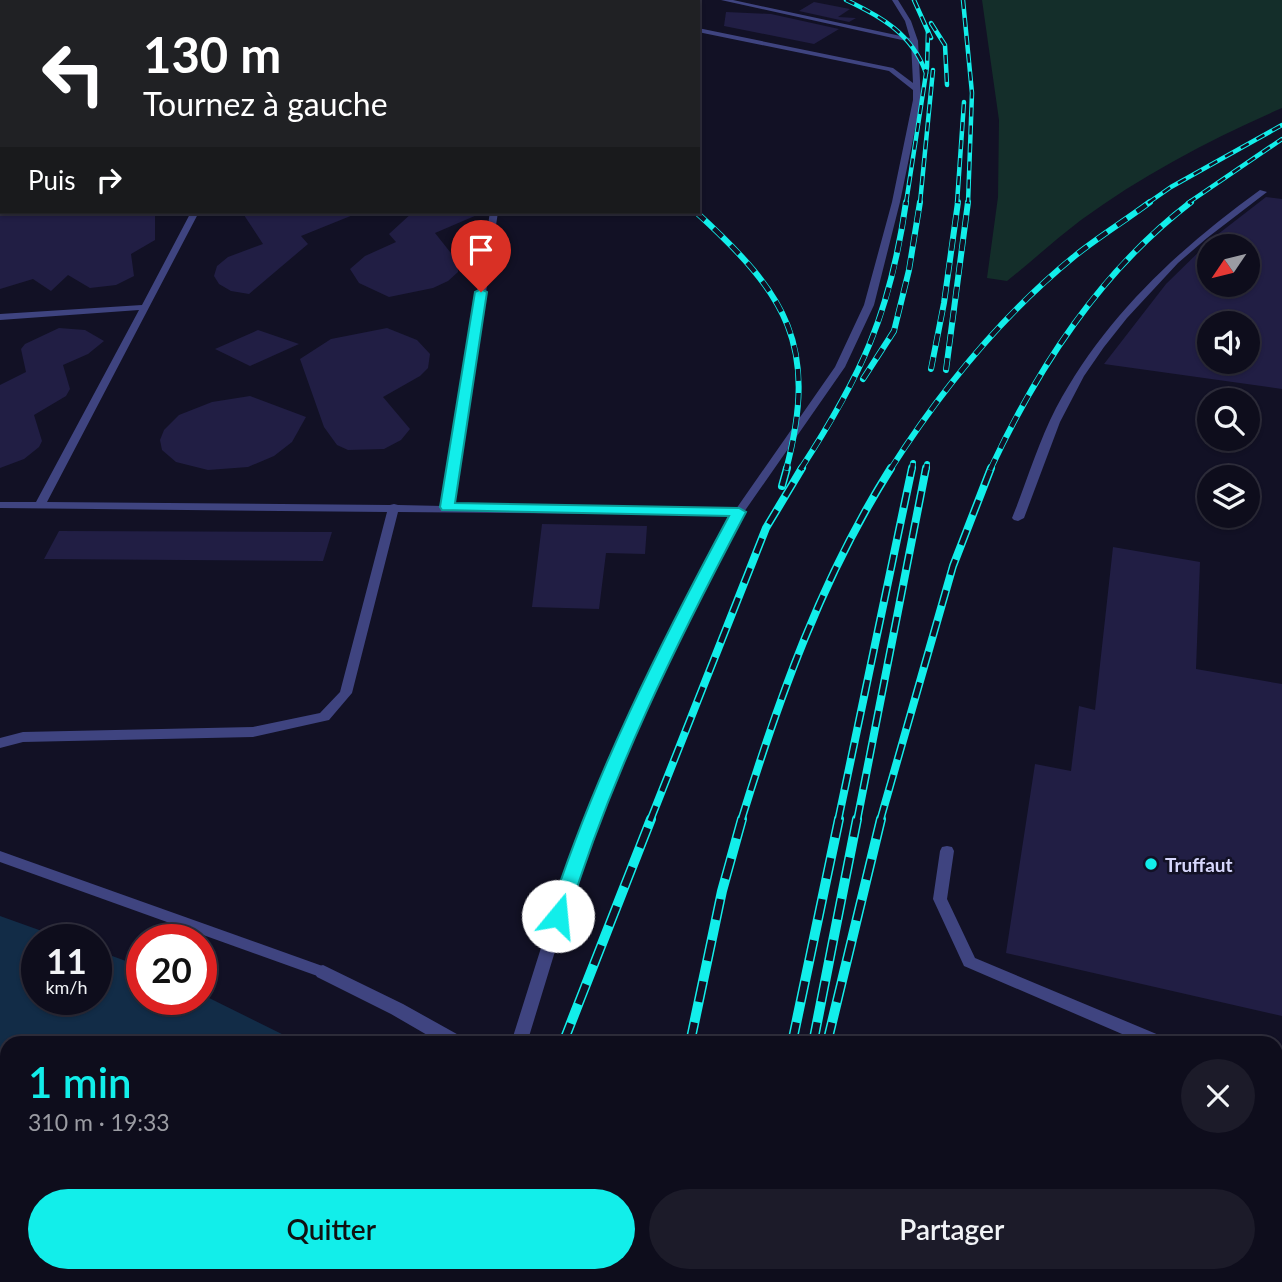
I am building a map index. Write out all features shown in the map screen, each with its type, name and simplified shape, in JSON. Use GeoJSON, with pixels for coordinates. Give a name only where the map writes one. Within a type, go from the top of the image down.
{"type":"FeatureCollection","features":[{"type":"Feature","properties":{"kind":"street"},"geometry":{"type":"LineString","coordinates":[[323,972],[444,1036]]}},
{"type":"Feature","properties":{"kind":"lane"},"geometry":{"type":"LineString","coordinates":[[724,0],[915,41]]}},
{"type":"Feature","properties":{"kind":"lane"},"geometry":{"type":"LineString","coordinates":[[521,1036],[582,840],[680,622],[739,512],[840,367],[869,305],[896,202],[917,100],[915,41],[908,15],[895,0]]}},
{"type":"Feature","properties":{"kind":"lane"},"geometry":{"type":"LineString","coordinates":[[700,30],[891,69],[916,89]]}},
{"type":"Feature","properties":{"kind":"lane"},"geometry":{"type":"LineString","coordinates":[[1018,518],[1061,409],[1112,328],[1197,239],[1263,192]]}},
{"type":"Feature","properties":{"kind":"lane"},"geometry":{"type":"LineString","coordinates":[[40,505],[194,214]]}},
{"type":"Feature","properties":{"kind":"lane"},"geometry":{"type":"LineString","coordinates":[[447,507],[494,214]]}},
{"type":"Feature","properties":{"kind":"lane"},"geometry":{"type":"LineString","coordinates":[[0,317],[145,307]]}},
{"type":"Feature","properties":{"kind":"lane"},"geometry":{"type":"LineString","coordinates":[[0,505],[447,507],[739,512]]}},
{"type":"Feature","properties":{"kind":"lane"},"geometry":{"type":"LineString","coordinates":[[0,743],[23,737],[253,732],[324,718],[346,693],[394,507]]}},
{"type":"Feature","properties":{"kind":"lane"},"geometry":{"type":"LineString","coordinates":[[947,851],[940,899],[969,962],[1143,1036]]}},
{"type":"Feature","properties":{"kind":"lane"},"geometry":{"type":"LineString","coordinates":[[0,856],[323,972]]}},
{"type":"Feature","properties":{"kind":"green space"},"geometry":{"type":"Polygon","coordinates":[[[982,0],[1282,0],[1282,108],[1204,145],[1104,203],[1007,281],[987,278],[998,197],[999,120],[982,0]]]}},
{"type":"Feature","properties":{"kind":"water"},"geometry":{"type":"Polygon","coordinates":[[[0,916],[22,924],[21,1015],[112,1015],[112,956],[126,961],[126,1015],[217,1015],[217,1002],[286,1036],[0,1036],[0,916]]]}},
{"type":"Feature","properties":{"kind":"building"},"geometry":{"type":"Polygon","coordinates":[[[814,2],[850,9],[838,17],[856,18],[849,22],[799,11],[814,2]]]}},
{"type":"Feature","properties":{"kind":"building"},"geometry":{"type":"Polygon","coordinates":[[[726,12],[771,14],[839,29],[814,44],[724,26],[726,12]]]}},
{"type":"Feature","properties":{"kind":"building"},"geometry":{"type":"Polygon","coordinates":[[[1266,197],[1282,199],[1282,389],[1104,364],[1166,284],[1197,254],[1197,298],[1260,298],[1260,234],[1218,234],[1266,197]]]}},
{"type":"Feature","properties":{"kind":"building"},"geometry":{"type":"Polygon","coordinates":[[[0,214],[155,214],[155,240],[131,254],[134,276],[116,285],[90,288],[68,275],[51,291],[33,279],[0,289],[0,214]]]}},
{"type":"Feature","properties":{"kind":"building"},"geometry":{"type":"Polygon","coordinates":[[[243,214],[356,214],[301,236],[308,244],[249,294],[231,291],[219,284],[214,276],[217,266],[228,257],[263,244],[243,214]]]}},
{"type":"Feature","properties":{"kind":"building"},"geometry":{"type":"Polygon","coordinates":[[[411,214],[479,214],[435,233],[458,262],[458,272],[448,281],[433,288],[389,297],[359,283],[350,269],[365,256],[396,242],[389,234],[411,214]]]}},
{"type":"Feature","properties":{"kind":"building"},"geometry":{"type":"Polygon","coordinates":[[[59,328],[85,330],[104,341],[88,354],[63,365],[70,389],[66,396],[34,415],[42,441],[39,447],[24,459],[0,468],[0,385],[26,372],[21,349],[25,344],[59,328]]]}},
{"type":"Feature","properties":{"kind":"building"},"geometry":{"type":"Polygon","coordinates":[[[387,328],[417,340],[430,354],[428,368],[420,376],[383,397],[410,429],[401,440],[384,449],[348,450],[337,445],[324,427],[300,359],[331,339],[387,328]]]}},
{"type":"Feature","properties":{"kind":"building"},"geometry":{"type":"Polygon","coordinates":[[[258,330],[299,344],[250,366],[215,349],[258,330]]]}},
{"type":"Feature","properties":{"kind":"building"},"geometry":{"type":"Polygon","coordinates":[[[250,396],[306,417],[292,442],[274,456],[248,467],[208,470],[176,462],[162,450],[160,440],[164,430],[179,415],[212,402],[250,396]]]}},
{"type":"Feature","properties":{"kind":"building"},"geometry":{"type":"Polygon","coordinates":[[[542,524],[647,526],[645,554],[606,553],[599,609],[532,607],[542,524]]]}},
{"type":"Feature","properties":{"kind":"building"},"geometry":{"type":"Polygon","coordinates":[[[59,531],[332,532],[323,561],[44,559],[59,531]]]}},
{"type":"Feature","properties":{"kind":"building","name":"Truffaut"},"geometry":{"type":"Polygon","coordinates":[[[1113,547],[1200,562],[1196,669],[1282,684],[1282,1016],[1006,953],[1035,764],[1071,771],[1079,706],[1095,710],[1113,547]]]}},
{"type":"Feature","properties":{"kind":"railway"},"geometry":{"type":"LineString","coordinates":[[846,0],[883,20],[904,37],[920,59],[926,73]]}},
{"type":"Feature","properties":{"kind":"railway"},"geometry":{"type":"LineString","coordinates":[[914,0],[928,31]]}},
{"type":"Feature","properties":{"kind":"railway"},"geometry":{"type":"LineString","coordinates":[[963,0],[972,93],[968,203]]}},
{"type":"Feature","properties":{"kind":"railway"},"geometry":{"type":"LineString","coordinates":[[931,23],[945,45],[947,85]]}},
{"type":"Feature","properties":{"kind":"railway"},"geometry":{"type":"LineString","coordinates":[[906,203],[927,67],[928,31]]}},
{"type":"Feature","properties":{"kind":"railway"},"geometry":{"type":"LineString","coordinates":[[928,31],[931,38]]}},
{"type":"Feature","properties":{"kind":"railway"},"geometry":{"type":"LineString","coordinates":[[920,203],[933,70]]}},
{"type":"Feature","properties":{"kind":"railway"},"geometry":{"type":"LineString","coordinates":[[957,203],[964,102]]}},
{"type":"Feature","properties":{"kind":"railway"},"geometry":{"type":"LineString","coordinates":[[1148,203],[1171,187],[1282,125]]}},
{"type":"Feature","properties":{"kind":"railway"},"geometry":{"type":"LineString","coordinates":[[1188,203],[1282,139]]}},
{"type":"Feature","properties":{"kind":"railway"},"geometry":{"type":"LineString","coordinates":[[800,470],[857,373],[870,342],[891,278],[906,202]]}},
{"type":"Feature","properties":{"kind":"railway"},"geometry":{"type":"LineString","coordinates":[[863,379],[894,331],[909,270],[920,202]]}},
{"type":"Feature","properties":{"kind":"railway"},"geometry":{"type":"LineString","coordinates":[[931,369],[944,303],[958,202]]}},
{"type":"Feature","properties":{"kind":"railway"},"geometry":{"type":"LineString","coordinates":[[946,370],[968,202]]}},
{"type":"Feature","properties":{"kind":"railway"},"geometry":{"type":"LineString","coordinates":[[890,470],[930,411],[998,328],[1076,255],[1150,202]]}},
{"type":"Feature","properties":{"kind":"railway"},"geometry":{"type":"LineString","coordinates":[[991,468],[1029,395],[1074,324],[1128,259],[1158,229],[1191,202]]}},
{"type":"Feature","properties":{"kind":"railway"},"geometry":{"type":"LineString","coordinates":[[698,214],[753,270],[773,297],[788,325],[796,355],[799,389],[786,470]]}},
{"type":"Feature","properties":{"kind":"railway"},"geometry":{"type":"LineString","coordinates":[[912,470],[913,463]]}},
{"type":"Feature","properties":{"kind":"railway"},"geometry":{"type":"LineString","coordinates":[[926,470],[927,464]]}},
{"type":"Feature","properties":{"kind":"railway"},"geometry":{"type":"LineString","coordinates":[[782,486],[787,468]]}},
{"type":"Feature","properties":{"kind":"railway"},"geometry":{"type":"LineString","coordinates":[[650,821],[766,528],[802,468]]}},
{"type":"Feature","properties":{"kind":"railway"},"geometry":{"type":"LineString","coordinates":[[741,821],[804,639],[844,552],[891,468]]}},
{"type":"Feature","properties":{"kind":"railway"},"geometry":{"type":"LineString","coordinates":[[838,821],[912,468]]}},
{"type":"Feature","properties":{"kind":"railway"},"geometry":{"type":"LineString","coordinates":[[857,821],[926,468]]}},
{"type":"Feature","properties":{"kind":"railway"},"geometry":{"type":"LineString","coordinates":[[880,821],[953,566],[991,468]]}},
{"type":"Feature","properties":{"kind":"railway"},"geometry":{"type":"LineString","coordinates":[[566,1036],[651,819]]}},
{"type":"Feature","properties":{"kind":"railway"},"geometry":{"type":"LineString","coordinates":[[691,1036],[722,891],[742,819]]}},
{"type":"Feature","properties":{"kind":"railway"},"geometry":{"type":"LineString","coordinates":[[793,1036],[839,819]]}},
{"type":"Feature","properties":{"kind":"railway"},"geometry":{"type":"LineString","coordinates":[[814,1036],[857,819]]}},
{"type":"Feature","properties":{"kind":"railway"},"geometry":{"type":"LineString","coordinates":[[829,1036],[881,819]]}},
{"type":"Feature","properties":{"kind":"place","name":"Truffaut"},"geometry":{"type":"Point","coordinates":[1151,864]}},
{"type":"Feature","properties":{"kind":"route"},"geometry":{"type":"LineString","coordinates":[[481,292],[447,507],[739,512],[680,622],[582,840],[558,916]]}}]}
